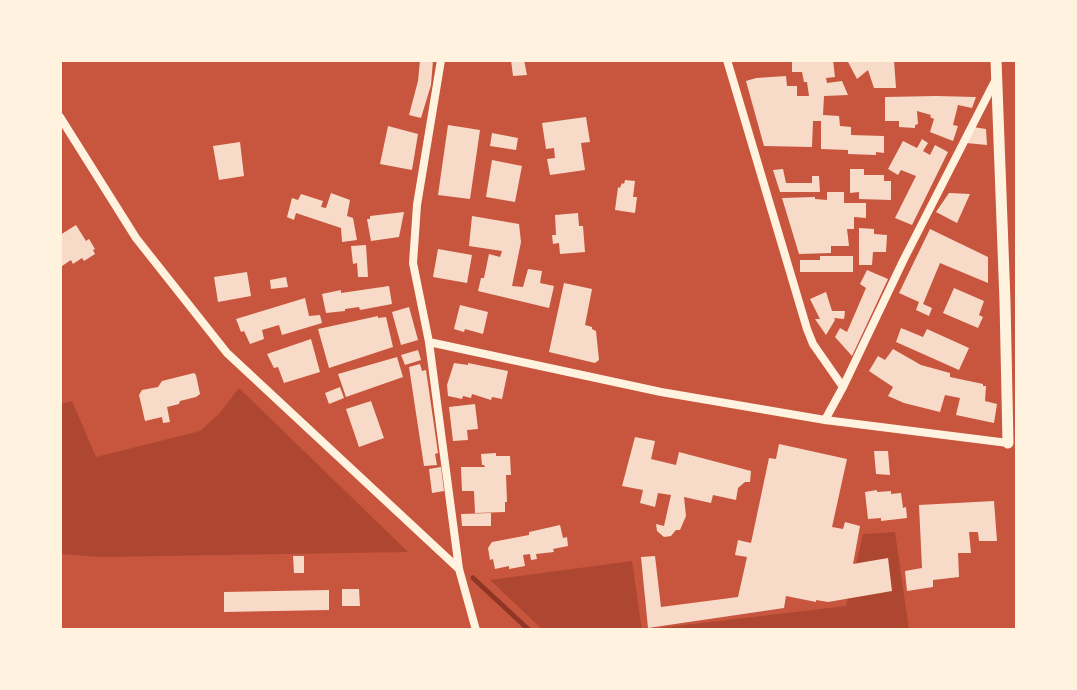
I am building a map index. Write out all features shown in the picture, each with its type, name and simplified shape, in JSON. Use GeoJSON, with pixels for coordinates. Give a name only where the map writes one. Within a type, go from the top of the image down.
{"type":"FeatureCollection","features":[{"type":"Feature","properties":{"kind":"street"},"geometry":{"type":"LineString","coordinates":[[441,60],[417,205],[413,263],[429,342],[459,569],[476,630]]}},
{"type":"Feature","properties":{"kind":"street"},"geometry":{"type":"LineString","coordinates":[[727,60],[807,329],[813,344],[843,387]]}},
{"type":"Feature","properties":{"kind":"street"},"geometry":{"type":"LineString","coordinates":[[429,342],[661,392],[825,420],[1014,445],[1011,305],[996,60]]}},
{"type":"Feature","properties":{"kind":"street"},"geometry":{"type":"LineString","coordinates":[[825,420],[996,79]]}},
{"type":"Feature","properties":{"kind":"street"},"geometry":{"type":"LineString","coordinates":[[60,117],[136,238],[227,353],[459,569]]}},
{"type":"Feature","properties":{"kind":"shaded area"},"geometry":{"type":"Polygon","coordinates":[[[239,388],[408,552],[101,557],[60,554],[60,404],[72,401],[96,457],[200,431],[219,414],[239,388]]]}},
{"type":"Feature","properties":{"kind":"shaded area"},"geometry":{"type":"Polygon","coordinates":[[[895,532],[909,630],[642,630],[846,606],[863,534],[895,532]]]}},
{"type":"Feature","properties":{"kind":"shaded area"},"geometry":{"type":"Polygon","coordinates":[[[632,561],[642,630],[543,630],[490,580],[632,561]]]}},
{"type":"Feature","properties":{"kind":"building"},"geometry":{"type":"Polygon","coordinates":[[[420,60],[433,60],[431,85],[421,118],[409,115],[420,60]]]}},
{"type":"Feature","properties":{"kind":"building"},"geometry":{"type":"Polygon","coordinates":[[[511,60],[524,60],[527,75],[513,76],[511,60]]]}},
{"type":"Feature","properties":{"kind":"building"},"geometry":{"type":"Polygon","coordinates":[[[792,60],[833,60],[835,77],[826,78],[827,83],[842,81],[848,95],[824,96],[823,115],[839,116],[840,126],[851,127],[851,135],[884,136],[884,153],[848,154],[848,150],[821,149],[821,121],[813,121],[812,147],[764,146],[746,81],[786,76],[787,86],[797,86],[797,96],[809,96],[802,72],[792,72],[792,60]]]}},
{"type":"Feature","properties":{"kind":"building"},"geometry":{"type":"Polygon","coordinates":[[[847,60],[894,60],[896,88],[874,88],[868,70],[857,79],[847,60]]]}},
{"type":"Feature","properties":{"kind":"building"},"geometry":{"type":"Polygon","coordinates":[[[885,97],[976,97],[972,108],[958,105],[953,125],[958,126],[953,141],[930,132],[934,119],[931,115],[917,111],[918,124],[915,128],[899,127],[899,121],[885,121],[885,97]]]}},
{"type":"Feature","properties":{"kind":"building"},"geometry":{"type":"Polygon","coordinates":[[[586,117],[590,142],[581,143],[585,170],[550,175],[547,159],[555,158],[554,148],[546,149],[542,123],[586,117]]]}},
{"type":"Feature","properties":{"kind":"building"},"geometry":{"type":"Polygon","coordinates":[[[448,125],[480,130],[470,199],[438,195],[448,125]]]}},
{"type":"Feature","properties":{"kind":"building"},"geometry":{"type":"Polygon","coordinates":[[[388,126],[418,134],[412,170],[380,164],[388,126]]]}},
{"type":"Feature","properties":{"kind":"building"},"geometry":{"type":"Polygon","coordinates":[[[973,127],[986,129],[987,145],[966,143],[973,127]]]}},
{"type":"Feature","properties":{"kind":"building"},"geometry":{"type":"Polygon","coordinates":[[[492,133],[518,138],[516,150],[490,146],[492,133]]]}},
{"type":"Feature","properties":{"kind":"building"},"geometry":{"type":"Polygon","coordinates":[[[922,139],[928,143],[923,151],[930,155],[935,145],[948,152],[912,225],[895,218],[916,176],[901,170],[898,175],[888,169],[903,141],[917,148],[922,139]]]}},
{"type":"Feature","properties":{"kind":"building"},"geometry":{"type":"Polygon","coordinates":[[[240,142],[244,176],[219,180],[213,146],[240,142]]]}},
{"type":"Feature","properties":{"kind":"building"},"geometry":{"type":"Polygon","coordinates":[[[492,160],[522,166],[515,202],[486,197],[492,160]]]}},
{"type":"Feature","properties":{"kind":"building"},"geometry":{"type":"Polygon","coordinates":[[[783,169],[786,183],[812,183],[812,176],[819,176],[820,192],[780,192],[773,170],[783,169]]]}},
{"type":"Feature","properties":{"kind":"building"},"geometry":{"type":"Polygon","coordinates":[[[850,169],[864,169],[864,175],[884,175],[884,181],[891,181],[891,200],[859,199],[859,192],[850,193],[850,169]]]}},
{"type":"Feature","properties":{"kind":"building"},"geometry":{"type":"Polygon","coordinates":[[[625,180],[635,181],[635,213],[615,210],[618,187],[625,180]]]}},
{"type":"Feature","properties":{"kind":"building"},"geometry":{"type":"Polygon","coordinates":[[[827,192],[844,192],[844,203],[866,203],[866,218],[854,217],[854,229],[847,229],[849,246],[831,246],[831,253],[799,254],[782,198],[815,197],[827,200],[827,192]]]}},
{"type":"Feature","properties":{"kind":"building"},"geometry":{"type":"Polygon","coordinates":[[[331,193],[350,200],[347,216],[353,218],[357,240],[342,242],[341,228],[296,213],[294,220],[287,217],[292,198],[298,200],[301,194],[323,201],[321,207],[326,208],[331,193]]]}},
{"type":"Feature","properties":{"kind":"building"},"geometry":{"type":"Polygon","coordinates":[[[949,193],[970,194],[957,223],[936,212],[949,193]]]}},
{"type":"Feature","properties":{"kind":"building"},"geometry":{"type":"Polygon","coordinates":[[[404,212],[399,237],[371,241],[367,219],[370,216],[404,212]]]}},
{"type":"Feature","properties":{"kind":"building"},"geometry":{"type":"Polygon","coordinates":[[[578,213],[579,226],[583,226],[585,252],[560,254],[559,243],[553,244],[555,215],[578,213]]]}},
{"type":"Feature","properties":{"kind":"building"},"geometry":{"type":"Polygon","coordinates":[[[472,216],[519,224],[521,242],[512,286],[523,287],[528,269],[542,271],[540,283],[554,286],[549,308],[478,291],[489,254],[500,257],[502,251],[469,246],[472,216]]]}},
{"type":"Feature","properties":{"kind":"building"},"geometry":{"type":"Polygon","coordinates":[[[76,225],[86,241],[89,239],[95,254],[84,261],[82,258],[73,264],[71,260],[62,266],[60,235],[76,225]]]}},
{"type":"Feature","properties":{"kind":"building"},"geometry":{"type":"Polygon","coordinates":[[[859,228],[874,229],[874,234],[887,235],[886,252],[873,252],[872,265],[859,265],[859,228]]]}},
{"type":"Feature","properties":{"kind":"building"},"geometry":{"type":"Polygon","coordinates":[[[930,229],[988,257],[988,283],[940,263],[923,304],[932,308],[929,316],[916,310],[919,302],[899,293],[930,229]]]}},
{"type":"Feature","properties":{"kind":"building"},"geometry":{"type":"Polygon","coordinates":[[[366,245],[368,277],[358,277],[351,246],[366,245]]]}},
{"type":"Feature","properties":{"kind":"building"},"geometry":{"type":"Polygon","coordinates":[[[438,249],[472,255],[467,283],[433,277],[438,249]]]}},
{"type":"Feature","properties":{"kind":"building"},"geometry":{"type":"Polygon","coordinates":[[[820,256],[853,256],[853,272],[800,272],[800,260],[820,260],[820,256]]]}},
{"type":"Feature","properties":{"kind":"building"},"geometry":{"type":"Polygon","coordinates":[[[867,270],[888,279],[852,356],[835,337],[840,328],[847,332],[866,288],[860,284],[867,270]]]}},
{"type":"Feature","properties":{"kind":"building"},"geometry":{"type":"Polygon","coordinates":[[[247,272],[251,296],[218,302],[214,277],[247,272]]]}},
{"type":"Feature","properties":{"kind":"building"},"geometry":{"type":"Polygon","coordinates":[[[286,277],[288,287],[271,289],[270,280],[286,277]]]}},
{"type":"Feature","properties":{"kind":"building"},"geometry":{"type":"Polygon","coordinates":[[[564,283],[592,289],[585,325],[596,331],[599,360],[595,363],[549,352],[564,283]]]}},
{"type":"Feature","properties":{"kind":"building"},"geometry":{"type":"Polygon","coordinates":[[[389,286],[392,304],[326,313],[322,294],[389,286]]]}},
{"type":"Feature","properties":{"kind":"building"},"geometry":{"type":"Polygon","coordinates":[[[954,288],[984,301],[979,315],[983,317],[978,328],[943,313],[954,288]]]}},
{"type":"Feature","properties":{"kind":"building"},"geometry":{"type":"Polygon","coordinates":[[[826,292],[832,311],[845,311],[844,319],[834,318],[826,335],[815,319],[820,319],[810,299],[826,292]]]}},
{"type":"Feature","properties":{"kind":"building"},"geometry":{"type":"Polygon","coordinates":[[[305,298],[309,316],[320,315],[322,323],[282,335],[279,325],[262,330],[264,339],[250,344],[244,331],[241,332],[236,319],[305,298]]]}},
{"type":"Feature","properties":{"kind":"building"},"geometry":{"type":"Polygon","coordinates":[[[460,305],[488,312],[483,334],[454,329],[460,305]]]}},
{"type":"Feature","properties":{"kind":"building"},"geometry":{"type":"Polygon","coordinates":[[[409,307],[418,340],[401,345],[392,312],[409,307]]]}},
{"type":"Feature","properties":{"kind":"building"},"geometry":{"type":"Polygon","coordinates":[[[386,317],[393,347],[329,368],[318,329],[386,317]]]}},
{"type":"Feature","properties":{"kind":"building"},"geometry":{"type":"Polygon","coordinates":[[[901,328],[923,337],[927,329],[969,348],[959,370],[896,342],[901,328]]]}},
{"type":"Feature","properties":{"kind":"building"},"geometry":{"type":"Polygon","coordinates":[[[311,339],[320,372],[284,383],[278,367],[274,368],[267,354],[311,339]]]}},
{"type":"Feature","properties":{"kind":"building"},"geometry":{"type":"Polygon","coordinates":[[[893,349],[921,365],[950,373],[950,377],[986,386],[985,401],[997,404],[994,423],[956,415],[960,398],[945,395],[940,412],[888,396],[893,387],[869,371],[878,356],[885,360],[893,349]]]}},
{"type":"Feature","properties":{"kind":"building"},"geometry":{"type":"Polygon","coordinates":[[[418,350],[421,360],[405,365],[401,355],[418,350]]]}},
{"type":"Feature","properties":{"kind":"building"},"geometry":{"type":"Polygon","coordinates":[[[397,357],[403,377],[346,397],[338,374],[397,357]]]}},
{"type":"Feature","properties":{"kind":"building"},"geometry":{"type":"Polygon","coordinates":[[[454,363],[508,371],[502,399],[492,397],[491,400],[472,394],[471,398],[463,396],[462,399],[448,396],[447,385],[454,363]]]}},
{"type":"Feature","properties":{"kind":"building"},"geometry":{"type":"Polygon","coordinates":[[[420,364],[422,371],[426,370],[437,465],[424,466],[409,367],[420,364]]]}},
{"type":"Feature","properties":{"kind":"building"},"geometry":{"type":"Polygon","coordinates":[[[194,373],[200,394],[167,407],[170,422],[163,423],[162,417],[145,421],[139,395],[142,390],[194,373]]]}},
{"type":"Feature","properties":{"kind":"building"},"geometry":{"type":"Polygon","coordinates":[[[340,387],[344,398],[329,404],[325,393],[340,387]]]}},
{"type":"Feature","properties":{"kind":"building"},"geometry":{"type":"Polygon","coordinates":[[[371,401],[384,438],[359,447],[346,409],[371,401]]]}},
{"type":"Feature","properties":{"kind":"building"},"geometry":{"type":"Polygon","coordinates":[[[475,404],[478,429],[467,430],[468,440],[453,441],[449,407],[475,404]]]}},
{"type":"Feature","properties":{"kind":"building"},"geometry":{"type":"Polygon","coordinates":[[[635,437],[655,441],[651,459],[676,465],[679,452],[751,471],[750,482],[738,488],[736,500],[713,495],[711,503],[684,497],[686,516],[680,530],[664,537],[657,531],[656,524],[664,526],[671,495],[658,493],[655,507],[640,503],[643,490],[622,486],[635,437]]]}},
{"type":"Feature","properties":{"kind":"building"},"geometry":{"type":"Polygon","coordinates":[[[779,444],[847,459],[832,527],[843,529],[845,522],[860,526],[853,564],[888,558],[892,591],[828,602],[786,596],[784,608],[648,628],[641,557],[655,556],[661,607],[738,597],[747,557],[735,555],[738,540],[751,543],[769,458],[776,459],[779,444]]]}},
{"type":"Feature","properties":{"kind":"building"},"geometry":{"type":"Polygon","coordinates":[[[874,451],[888,451],[890,475],[876,474],[874,451]]]}},
{"type":"Feature","properties":{"kind":"building"},"geometry":{"type":"Polygon","coordinates":[[[496,453],[496,456],[510,456],[511,475],[506,475],[505,512],[475,513],[474,491],[462,491],[461,467],[485,467],[481,454],[496,453]]]}},
{"type":"Feature","properties":{"kind":"building"},"geometry":{"type":"Polygon","coordinates":[[[441,467],[444,491],[432,493],[429,469],[441,467]]]}},
{"type":"Feature","properties":{"kind":"building"},"geometry":{"type":"Polygon","coordinates":[[[865,492],[901,493],[907,518],[868,519],[865,492]]]}},
{"type":"Feature","properties":{"kind":"building"},"geometry":{"type":"Polygon","coordinates":[[[994,501],[997,541],[979,541],[978,532],[969,532],[971,553],[958,553],[959,577],[933,580],[933,587],[907,591],[905,571],[922,568],[919,505],[994,501]]]}},
{"type":"Feature","properties":{"kind":"building"},"geometry":{"type":"Polygon","coordinates":[[[491,513],[491,526],[462,526],[461,514],[491,513]]]}},
{"type":"Feature","properties":{"kind":"building"},"geometry":{"type":"Polygon","coordinates":[[[560,525],[568,546],[553,549],[554,552],[536,554],[537,559],[531,560],[530,554],[523,555],[525,566],[495,569],[488,548],[492,542],[560,525]]]}},
{"type":"Feature","properties":{"kind":"building"},"geometry":{"type":"Polygon","coordinates":[[[293,556],[304,556],[304,573],[294,573],[293,556]]]}},
{"type":"Feature","properties":{"kind":"building"},"geometry":{"type":"Polygon","coordinates":[[[342,589],[359,589],[360,606],[342,606],[342,589]]]}},
{"type":"Feature","properties":{"kind":"building"},"geometry":{"type":"Polygon","coordinates":[[[329,590],[329,610],[224,612],[224,592],[329,590]]]}},
{"type":"Feature","properties":{"kind":"waterway"},"geometry":{"type":"LineString","coordinates":[[473,578],[529,630]]}}]}
